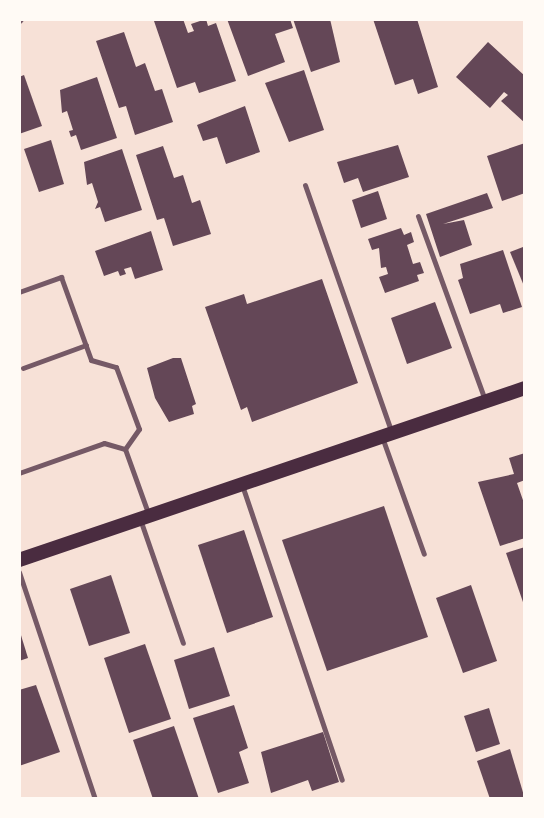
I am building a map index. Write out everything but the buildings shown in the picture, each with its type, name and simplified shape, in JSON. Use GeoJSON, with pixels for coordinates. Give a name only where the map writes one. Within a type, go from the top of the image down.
{"type":"FeatureCollection","features":[{"type":"Feature","properties":{"kind":"main road"},"geometry":{"type":"LineString","coordinates":[[19,560],[525,388]]}},
{"type":"Feature","properties":{"kind":"lane"},"geometry":{"type":"LineString","coordinates":[[305,185],[424,554]]}},
{"type":"Feature","properties":{"kind":"lane"},"geometry":{"type":"LineString","coordinates":[[418,216],[485,402]]}},
{"type":"Feature","properties":{"kind":"lane"},"geometry":{"type":"LineString","coordinates":[[19,292],[61,277],[91,360],[116,367],[139,429],[125,449]]}},
{"type":"Feature","properties":{"kind":"lane"},"geometry":{"type":"LineString","coordinates":[[23,368],[86,345]]}},
{"type":"Feature","properties":{"kind":"lane"},"geometry":{"type":"LineString","coordinates":[[19,473],[104,443],[125,449]]}},
{"type":"Feature","properties":{"kind":"lane"},"geometry":{"type":"LineString","coordinates":[[125,449],[183,643]]}},
{"type":"Feature","properties":{"kind":"lane"},"geometry":{"type":"LineString","coordinates":[[242,485],[342,780]]}},
{"type":"Feature","properties":{"kind":"lane"},"geometry":{"type":"LineString","coordinates":[[19,572],[95,799]]}}]}
